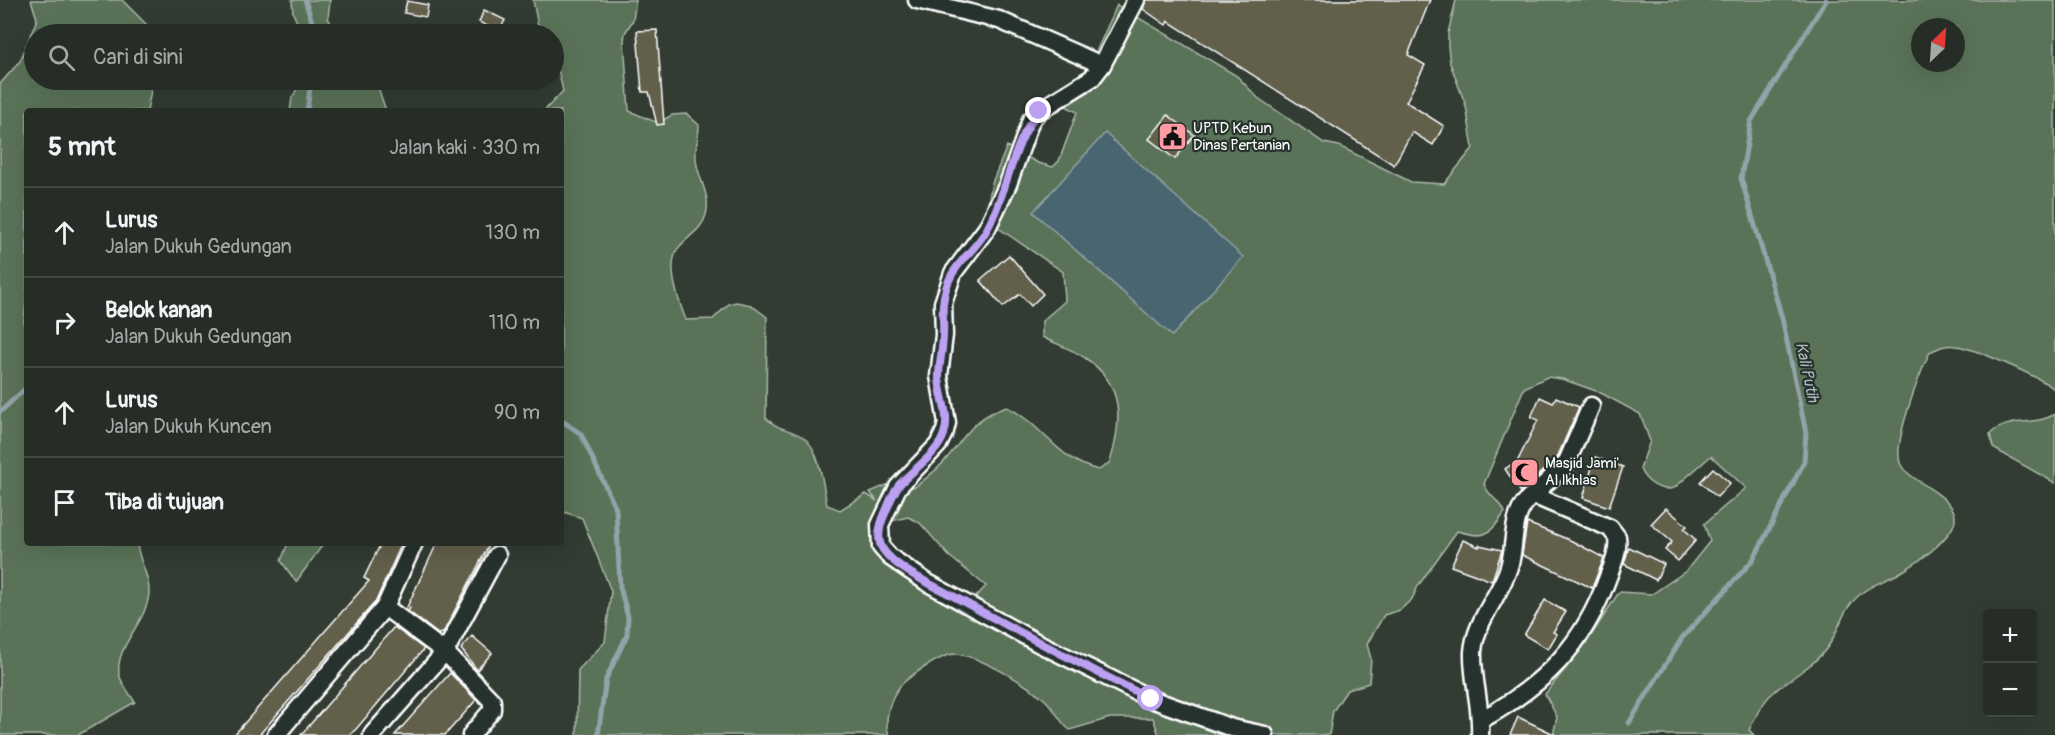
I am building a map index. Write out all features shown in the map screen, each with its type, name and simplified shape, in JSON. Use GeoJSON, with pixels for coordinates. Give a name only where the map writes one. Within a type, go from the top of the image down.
{"type":"FeatureCollection","features":[{"type":"Feature","properties":{"kind":"street"},"geometry":{"type":"LineString","coordinates":[[917,0],[999,20],[1102,65]]}},
{"type":"Feature","properties":{"kind":"street"},"geometry":{"type":"LineString","coordinates":[[1137,0],[1102,65],[1092,78],[1039,111],[1031,120],[1008,184],[987,228],[958,263],[943,303],[944,335],[939,376],[947,423],[945,431],[938,445],[892,496],[880,525],[881,547],[890,557],[928,583],[1048,648],[1151,699],[1232,728],[1265,735]]}},
{"type":"Feature","properties":{"kind":"street"},"geometry":{"type":"LineString","coordinates":[[1481,727],[1473,653],[1475,639],[1510,566],[1517,519],[1523,504],[1566,464],[1591,406]]}},
{"type":"Feature","properties":{"kind":"street"},"geometry":{"type":"LineString","coordinates":[[1481,727],[1550,672],[1576,643],[1594,612],[1616,556],[1617,537],[1610,528],[1533,495]]}},
{"type":"Feature","properties":{"kind":"street"},"geometry":{"type":"LineString","coordinates":[[276,735],[385,607],[413,546]]}},
{"type":"Feature","properties":{"kind":"street"},"geometry":{"type":"LineString","coordinates":[[372,735],[445,652],[497,555]]}},
{"type":"Feature","properties":{"kind":"street"},"geometry":{"type":"LineString","coordinates":[[385,607],[445,652],[494,705],[471,735]]}},
{"type":"Feature","properties":{"kind":"green space"},"geometry":{"type":"Polygon","coordinates":[[[31,0],[122,0],[146,24],[35,24],[37,19],[31,0]]]}},
{"type":"Feature","properties":{"kind":"green space"},"geometry":{"type":"Polygon","coordinates":[[[292,0],[330,0],[328,18],[331,24],[298,24],[293,13],[292,0]]]}},
{"type":"Feature","properties":{"kind":"green space"},"geometry":{"type":"Polygon","coordinates":[[[533,0],[636,0],[633,20],[625,33],[624,41],[629,111],[658,123],[672,115],[687,114],[699,125],[696,157],[707,200],[706,215],[699,228],[675,253],[673,262],[674,283],[686,320],[713,319],[729,304],[736,302],[751,305],[767,317],[766,418],[775,425],[799,435],[809,443],[820,468],[827,505],[840,510],[866,494],[877,501],[870,492],[887,485],[915,487],[940,466],[979,421],[1007,407],[1020,414],[1061,450],[1084,465],[1099,470],[1110,462],[1118,418],[1114,392],[1098,368],[1085,358],[1042,337],[1042,321],[1065,301],[1063,272],[985,219],[992,183],[1007,146],[1038,163],[1053,167],[1059,161],[1077,112],[1046,95],[1088,70],[1117,5],[1237,76],[1258,98],[1324,143],[1339,146],[1411,182],[1444,184],[1473,148],[1466,106],[1450,63],[1448,47],[1448,33],[1456,0],[2055,0],[2055,390],[2023,371],[1965,348],[1949,346],[1930,352],[1908,409],[1899,456],[1901,465],[1907,472],[1938,494],[1953,510],[1955,519],[1951,530],[1936,547],[1916,563],[1856,598],[1823,652],[1766,700],[1749,730],[1754,735],[1553,735],[1557,717],[1545,694],[1587,642],[1619,592],[1652,594],[1686,571],[1710,541],[1704,524],[1746,488],[1711,456],[1674,488],[1663,489],[1654,485],[1645,478],[1640,469],[1650,441],[1640,414],[1599,392],[1562,379],[1547,377],[1524,388],[1484,484],[1505,512],[1486,534],[1474,535],[1457,531],[1418,586],[1412,599],[1400,610],[1384,615],[1367,644],[1371,659],[1369,683],[1347,690],[1333,711],[1329,735],[1159,735],[1153,718],[1110,718],[1070,730],[1048,703],[1026,686],[988,664],[954,654],[926,666],[906,680],[898,689],[891,701],[888,715],[889,735],[577,735],[578,670],[605,642],[611,591],[582,518],[564,512],[564,108],[547,108],[564,90],[564,24],[538,24],[533,0]],[[908,517],[875,525],[887,564],[910,582],[961,613],[986,586],[949,556],[920,523],[908,517]]]}},
{"type":"Feature","properties":{"kind":"green space"},"geometry":{"type":"Polygon","coordinates":[[[24,51],[24,90],[151,90],[148,108],[24,108],[24,546],[137,546],[149,586],[147,603],[126,643],[119,663],[120,677],[135,702],[78,735],[0,735],[0,84],[20,61],[24,51]]]}},
{"type":"Feature","properties":{"kind":"green space"},"geometry":{"type":"Polygon","coordinates":[[[296,90],[379,90],[385,108],[290,108],[296,90]]]}},
{"type":"Feature","properties":{"kind":"green space"},"geometry":{"type":"Polygon","coordinates":[[[2055,414],[2055,483],[1993,448],[1990,434],[1998,429],[2014,423],[2047,418],[2055,414]]]}},
{"type":"Feature","properties":{"kind":"green space"},"geometry":{"type":"Polygon","coordinates":[[[287,546],[322,546],[296,582],[281,561],[287,546]]]}},
{"type":"Feature","properties":{"kind":"water"},"geometry":{"type":"Polygon","coordinates":[[[1105,133],[1243,257],[1172,336],[1033,212],[1105,133]]]}},
{"type":"Feature","properties":{"kind":"building"},"geometry":{"type":"Polygon","coordinates":[[[1146,0],[1430,0],[1408,55],[1425,65],[1406,102],[1444,126],[1433,145],[1412,132],[1394,165],[1168,21],[1166,25],[1143,9],[1146,0]]]}},
{"type":"Feature","properties":{"kind":"building"},"geometry":{"type":"Polygon","coordinates":[[[407,1],[428,5],[426,17],[404,13],[407,1]]]}},
{"type":"Feature","properties":{"kind":"building"},"geometry":{"type":"Polygon","coordinates":[[[484,10],[505,20],[503,24],[479,22],[484,10]]]}},
{"type":"Feature","properties":{"kind":"building"},"geometry":{"type":"Polygon","coordinates":[[[657,30],[664,124],[657,125],[649,92],[642,92],[637,31],[657,30]]]}},
{"type":"Feature","properties":{"kind":"building","name":"UPTD Kebun Dinas Pertanian"},"geometry":{"type":"Polygon","coordinates":[[[1168,115],[1194,135],[1175,159],[1149,139],[1168,115]]]}},
{"type":"Feature","properties":{"kind":"building"},"geometry":{"type":"Polygon","coordinates":[[[1009,255],[1043,294],[1031,306],[1020,294],[1003,307],[980,280],[1009,255]]]}},
{"type":"Feature","properties":{"kind":"building"},"geometry":{"type":"Polygon","coordinates":[[[1540,397],[1553,403],[1556,397],[1579,407],[1557,458],[1520,491],[1505,469],[1518,460],[1538,420],[1531,417],[1540,397]]]}},
{"type":"Feature","properties":{"kind":"building"},"geometry":{"type":"Polygon","coordinates":[[[1595,457],[1623,467],[1609,507],[1583,498],[1595,457]]]}},
{"type":"Feature","properties":{"kind":"building"},"geometry":{"type":"Polygon","coordinates":[[[1713,468],[1730,483],[1717,497],[1700,482],[1713,468]]]}},
{"type":"Feature","properties":{"kind":"building"},"geometry":{"type":"Polygon","coordinates":[[[1666,508],[1687,526],[1684,529],[1696,540],[1678,561],[1665,550],[1672,542],[1651,524],[1666,508]]]}},
{"type":"Feature","properties":{"kind":"building"},"geometry":{"type":"Polygon","coordinates":[[[1527,523],[1572,541],[1604,558],[1592,588],[1522,555],[1527,523]]]}},
{"type":"Feature","properties":{"kind":"building"},"geometry":{"type":"Polygon","coordinates":[[[1463,540],[1479,547],[1479,545],[1502,550],[1492,581],[1451,566],[1463,540]]]}},
{"type":"Feature","properties":{"kind":"building"},"geometry":{"type":"Polygon","coordinates":[[[380,546],[401,546],[376,601],[259,735],[234,735],[369,581],[364,578],[380,546]]]}},
{"type":"Feature","properties":{"kind":"building"},"geometry":{"type":"Polygon","coordinates":[[[436,546],[488,546],[443,633],[438,634],[408,611],[410,608],[407,607],[436,546]]]}},
{"type":"Feature","properties":{"kind":"building"},"geometry":{"type":"Polygon","coordinates":[[[1629,547],[1664,564],[1656,580],[1624,564],[1629,547]]]}},
{"type":"Feature","properties":{"kind":"building"},"geometry":{"type":"Polygon","coordinates":[[[1545,600],[1566,612],[1553,632],[1557,634],[1548,649],[1524,635],[1545,600]]]}},
{"type":"Feature","properties":{"kind":"building"},"geometry":{"type":"Polygon","coordinates":[[[394,627],[424,649],[357,728],[350,735],[301,735],[394,627]]]}},
{"type":"Feature","properties":{"kind":"building"},"geometry":{"type":"Polygon","coordinates":[[[472,636],[492,653],[477,670],[461,649],[472,636]]]}},
{"type":"Feature","properties":{"kind":"building"},"geometry":{"type":"Polygon","coordinates":[[[450,673],[476,700],[463,715],[445,735],[395,735],[450,673]]]}},
{"type":"Feature","properties":{"kind":"building"},"geometry":{"type":"Polygon","coordinates":[[[1518,717],[1556,735],[1510,735],[1518,717]]]}},
{"type":"Feature","properties":{"kind":"waterway"},"geometry":{"type":"LineString","coordinates":[[305,0],[313,24]]}},
{"type":"Feature","properties":{"kind":"waterway","name":"Kali Putih"},"geometry":{"type":"LineString","coordinates":[[1629,723],[1682,638],[1753,560],[1804,462],[1806,433],[1782,318],[1741,178],[1751,121],[1826,0]]}},
{"type":"Feature","properties":{"kind":"waterway"},"geometry":{"type":"LineString","coordinates":[[307,108],[310,90]]}},
{"type":"Feature","properties":{"kind":"waterway"},"geometry":{"type":"LineString","coordinates":[[0,412],[24,390]]}},
{"type":"Feature","properties":{"kind":"waterway"},"geometry":{"type":"LineString","coordinates":[[564,422],[581,434],[616,509],[620,587],[628,617],[627,635],[606,679],[598,735]]}},
{"type":"Feature","properties":{"kind":"place","name":"UPTD Kebun Dinas Pertanian"},"geometry":{"type":"Point","coordinates":[1172,137]}},
{"type":"Feature","properties":{"kind":"place","name":"Masjid Jami' Al Ikhlas"},"geometry":{"type":"Point","coordinates":[1524,472]}},
{"type":"Feature","properties":{"kind":"route"},"geometry":{"type":"LineString","coordinates":[[1039,111],[1031,120],[1008,184],[987,228],[958,263],[948,285],[943,303],[944,335],[939,376],[947,423],[944,437],[892,496],[880,525],[879,537],[881,547],[890,557],[928,583],[1038,643],[1151,699]]}}]}
